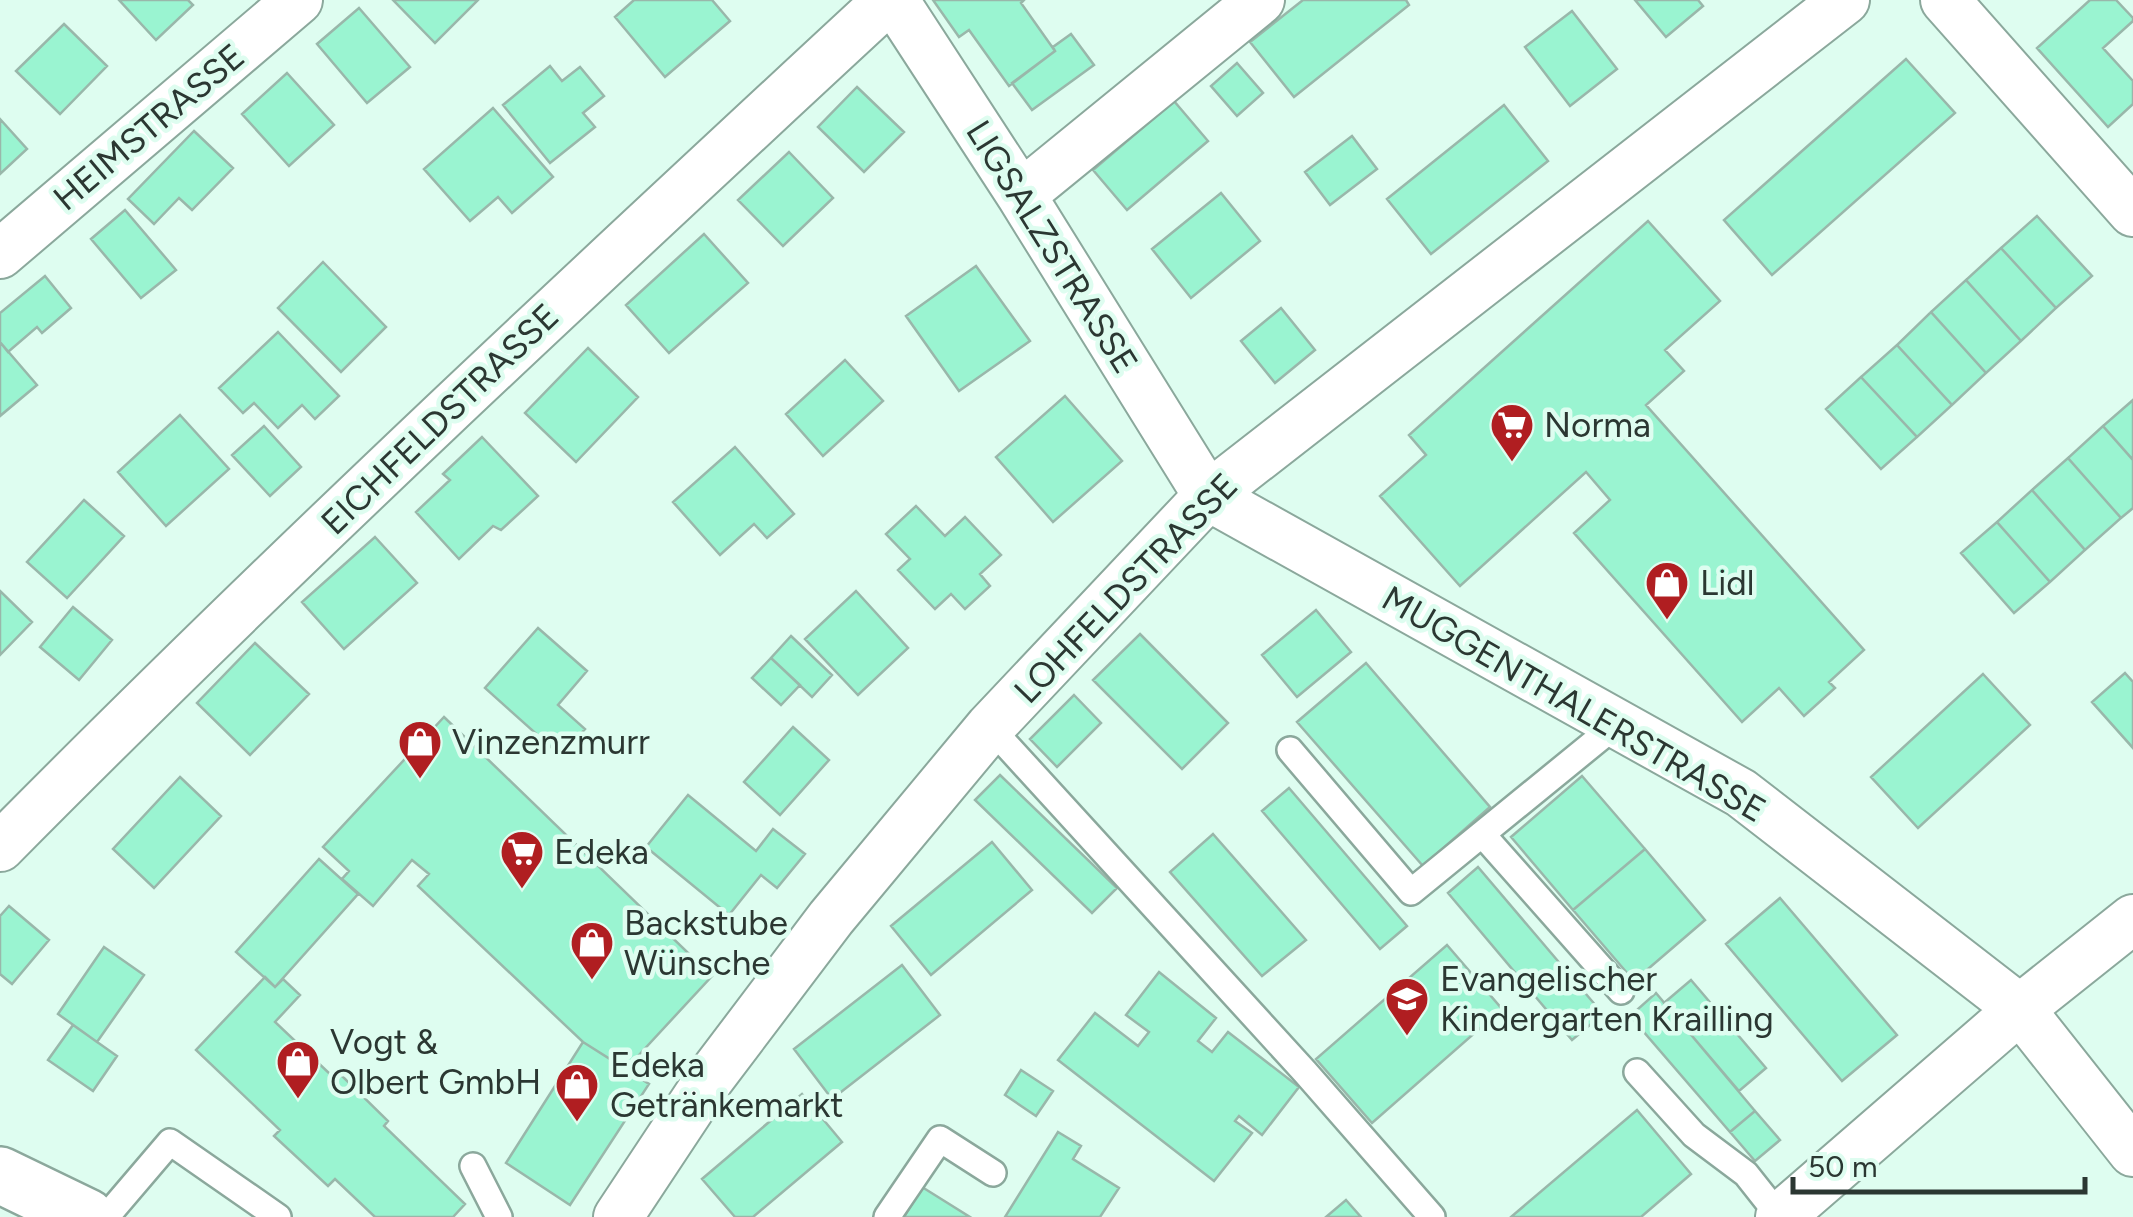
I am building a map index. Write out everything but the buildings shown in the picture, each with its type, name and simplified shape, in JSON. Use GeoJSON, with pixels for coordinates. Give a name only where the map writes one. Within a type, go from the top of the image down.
{"type":"FeatureCollection","features":[{"type":"Feature","properties":{"kind":"main road"},"geometry":{"type":"LineString","coordinates":[[0,1174],[87,1217]]}},
{"type":"Feature","properties":{"kind":"street","name":"HEIMSTRASSE"},"geometry":{"type":"LineString","coordinates":[[0,254],[298,0]]}},
{"type":"Feature","properties":{"kind":"street","name":"LIGSALZSTRASSE"},"geometry":{"type":"LineString","coordinates":[[891,0],[1020,195],[1208,496]]}},
{"type":"Feature","properties":{"kind":"street","name":"EICHFELDSTRASSE"},"geometry":{"type":"LineString","coordinates":[[0,847],[149,696],[495,365],[891,0]]}},
{"type":"Feature","properties":{"kind":"street"},"geometry":{"type":"LineString","coordinates":[[1020,195],[1260,0]]}},
{"type":"Feature","properties":{"kind":"street","name":"LOHFELDSTRASSE"},"geometry":{"type":"LineString","coordinates":[[618,1217],[710,1078],[831,918],[990,727],[1208,496],[1845,0]]}},
{"type":"Feature","properties":{"kind":"street"},"geometry":{"type":"LineString","coordinates":[[1945,0],[2133,212]]}},
{"type":"Feature","properties":{"kind":"street","name":"MUGGENTHALERSTRASSE"},"geometry":{"type":"LineString","coordinates":[[1208,496],[1741,793],[2020,1009],[2133,1152]]}},
{"type":"Feature","properties":{"kind":"street"},"geometry":{"type":"LineString","coordinates":[[1780,1217],[2020,1009],[2133,919]]}},
{"type":"Feature","properties":{"kind":"lane"},"geometry":{"type":"LineString","coordinates":[[1290,750],[1411,892],[1617,724]]}},
{"type":"Feature","properties":{"kind":"lane"},"geometry":{"type":"LineString","coordinates":[[990,727],[1432,1217]]}},
{"type":"Feature","properties":{"kind":"lane"},"geometry":{"type":"LineString","coordinates":[[1482,834],[1621,991]]}},
{"type":"Feature","properties":{"kind":"lane"},"geometry":{"type":"LineString","coordinates":[[1637,1072],[1694,1135],[1746,1174],[1780,1217]]}},
{"type":"Feature","properties":{"kind":"lane"},"geometry":{"type":"LineString","coordinates":[[887,1217],[940,1139],[993,1173]]}},
{"type":"Feature","properties":{"kind":"lane"},"geometry":{"type":"LineString","coordinates":[[106,1217],[170,1142],[278,1217]]}},
{"type":"Feature","properties":{"kind":"lane"},"geometry":{"type":"LineString","coordinates":[[472,1166],[499,1217]]}},
{"type":"Feature","properties":{"kind":"place","name":"Norma"},"geometry":{"type":"Point","coordinates":[1512,463]}},
{"type":"Feature","properties":{"kind":"place","name":"Lidl"},"geometry":{"type":"Point","coordinates":[1667,621]}},
{"type":"Feature","properties":{"kind":"place","name":"Vinzenzmurr"},"geometry":{"type":"Point","coordinates":[420,780]}},
{"type":"Feature","properties":{"kind":"place","name":"Edeka"},"geometry":{"type":"Point","coordinates":[522,890]}},
{"type":"Feature","properties":{"kind":"place","name":"Backstube Wünsche"},"geometry":{"type":"Point","coordinates":[592,981]}},
{"type":"Feature","properties":{"kind":"place","name":"Evangelischer Kindergarten Krailling"},"geometry":{"type":"Point","coordinates":[1407,1037]}},
{"type":"Feature","properties":{"kind":"place","name":"Vogt & Olbert GmbH"},"geometry":{"type":"Point","coordinates":[298,1100]}},
{"type":"Feature","properties":{"kind":"place","name":"Edeka Getränkemarkt"},"geometry":{"type":"Point","coordinates":[577,1123]}}]}
